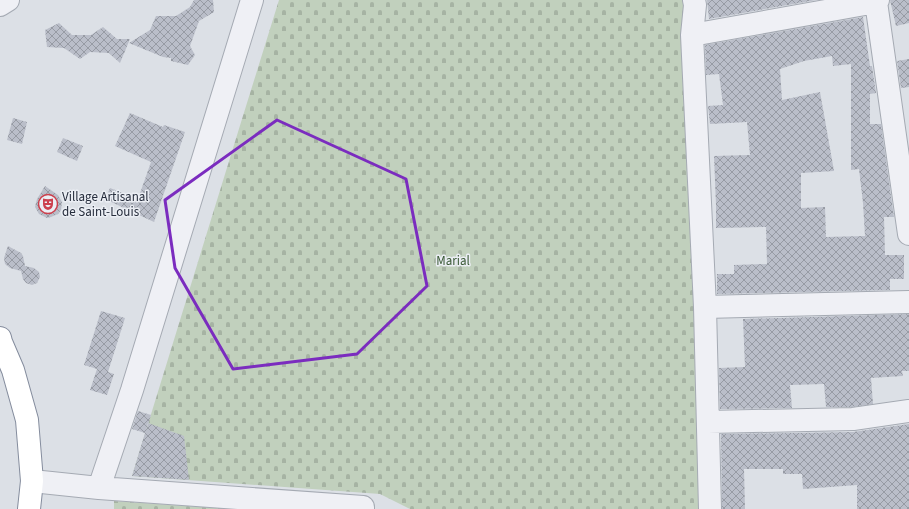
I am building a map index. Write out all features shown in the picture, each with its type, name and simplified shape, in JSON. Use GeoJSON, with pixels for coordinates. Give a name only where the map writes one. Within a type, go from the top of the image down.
{"type":"FeatureCollection","features":[{"type":"Feature","properties":{"kind":"highway"},"geometry":{"type":"LineString","coordinates":[[0,341],[13,370],[27,420],[32,481],[29,509]]}},
{"type":"Feature","properties":{"kind":"street"},"geometry":{"type":"LineString","coordinates":[[0,5],[8,0]]}},
{"type":"Feature","properties":{"kind":"street"},"geometry":{"type":"LineString","coordinates":[[99,488],[132,390],[252,0]]}},
{"type":"Feature","properties":{"kind":"street"},"geometry":{"type":"LineString","coordinates":[[694,0],[695,5],[692,35],[705,307],[710,509]]}},
{"type":"Feature","properties":{"kind":"street"},"geometry":{"type":"LineString","coordinates":[[692,35],[877,1],[909,234]]}},
{"type":"Feature","properties":{"kind":"street"},"geometry":{"type":"LineString","coordinates":[[705,307],[909,302]]}},
{"type":"Feature","properties":{"kind":"street"},"geometry":{"type":"LineString","coordinates":[[708,422],[854,419],[909,411]]}},
{"type":"Feature","properties":{"kind":"street"},"geometry":{"type":"LineString","coordinates":[[32,481],[99,488],[363,507],[363,509]]}},
{"type":"Feature","properties":{"kind":"highlighted area"},"geometry":{"type":"Polygon","coordinates":[[[277,120],[406,179],[427,286],[357,354],[233,369],[175,268],[165,200],[277,120]]]}},
{"type":"Feature","properties":{"kind":"green space","name":"Marial"},"geometry":{"type":"Polygon","coordinates":[[[279,0],[683,0],[707,509],[410,509],[380,494],[132,476],[279,0]]]}},
{"type":"Feature","properties":{"kind":"green space"},"geometry":{"type":"Polygon","coordinates":[[[114,501],[230,509],[114,509],[114,501]]]}},
{"type":"Feature","properties":{"kind":"building"},"geometry":{"type":"Polygon","coordinates":[[[194,0],[213,0],[214,12],[199,21],[190,46],[195,55],[188,65],[171,61],[171,58],[163,57],[129,43],[150,30],[156,16],[176,16],[190,7],[194,0]]]}},
{"type":"Feature","properties":{"kind":"building"},"geometry":{"type":"Polygon","coordinates":[[[707,0],[816,0],[709,19],[707,0]]]}},
{"type":"Feature","properties":{"kind":"building"},"geometry":{"type":"Polygon","coordinates":[[[890,0],[909,0],[909,23],[896,26],[890,0]]]}},
{"type":"Feature","properties":{"kind":"building"},"geometry":{"type":"Polygon","coordinates":[[[863,17],[870,66],[872,66],[876,93],[870,94],[870,124],[881,124],[894,217],[884,217],[885,255],[904,255],[904,279],[890,279],[890,290],[717,294],[717,274],[734,274],[734,265],[767,264],[766,227],[716,228],[714,156],[750,155],[747,122],[710,124],[708,106],[723,105],[719,74],[706,75],[705,45],[863,17]],[[832,56],[804,61],[780,69],[782,100],[820,92],[834,171],[801,173],[801,208],[825,207],[826,237],[865,236],[859,169],[851,170],[851,64],[833,66],[832,56]]]}},
{"type":"Feature","properties":{"kind":"building"},"geometry":{"type":"Polygon","coordinates":[[[59,23],[72,35],[91,35],[103,27],[117,39],[130,39],[120,63],[109,53],[90,52],[80,59],[64,48],[47,47],[45,30],[59,23]]]}},
{"type":"Feature","properties":{"kind":"building"},"geometry":{"type":"Polygon","coordinates":[[[909,59],[909,87],[901,88],[897,61],[909,59]]]}},
{"type":"Feature","properties":{"kind":"building"},"geometry":{"type":"Polygon","coordinates":[[[130,113],[163,127],[164,125],[185,132],[154,222],[105,199],[110,188],[138,199],[151,162],[115,146],[130,113]]]}},
{"type":"Feature","properties":{"kind":"building"},"geometry":{"type":"Polygon","coordinates":[[[13,118],[27,122],[22,144],[7,140],[13,118]]]}},
{"type":"Feature","properties":{"kind":"building"},"geometry":{"type":"Polygon","coordinates":[[[63,138],[83,146],[77,161],[57,152],[63,138]]]}},
{"type":"Feature","properties":{"kind":"building","name":"Village Artisanal de Saint-Louis"},"geometry":{"type":"Polygon","coordinates":[[[45,186],[58,195],[62,202],[61,210],[58,214],[47,218],[39,214],[35,207],[37,199],[45,186]]]}},
{"type":"Feature","properties":{"kind":"building"},"geometry":{"type":"Polygon","coordinates":[[[8,246],[21,253],[25,266],[34,268],[39,272],[40,277],[37,283],[32,285],[26,283],[23,279],[21,271],[10,268],[5,264],[4,258],[8,246]]]}},
{"type":"Feature","properties":{"kind":"building"},"geometry":{"type":"Polygon","coordinates":[[[101,311],[125,318],[108,372],[114,374],[107,395],[90,390],[97,369],[107,372],[84,365],[101,311]]]}},
{"type":"Feature","properties":{"kind":"building"},"geometry":{"type":"Polygon","coordinates":[[[909,314],[909,371],[902,371],[903,376],[871,378],[873,404],[852,407],[826,407],[824,384],[790,385],[792,408],[720,409],[719,368],[745,367],[743,319],[909,314]]]}},
{"type":"Feature","properties":{"kind":"building"},"geometry":{"type":"Polygon","coordinates":[[[138,411],[151,415],[148,423],[184,436],[189,480],[132,476],[145,433],[132,429],[138,411]]]}},
{"type":"Feature","properties":{"kind":"building"},"geometry":{"type":"Polygon","coordinates":[[[909,424],[909,509],[857,509],[857,485],[803,489],[802,474],[783,474],[783,469],[744,469],[745,509],[722,509],[721,434],[853,432],[909,424]]]}},
{"type":"Feature","properties":{"kind":"place","name":"Village Artisanal de Saint-Louis"},"geometry":{"type":"Point","coordinates":[48,204]}}]}
